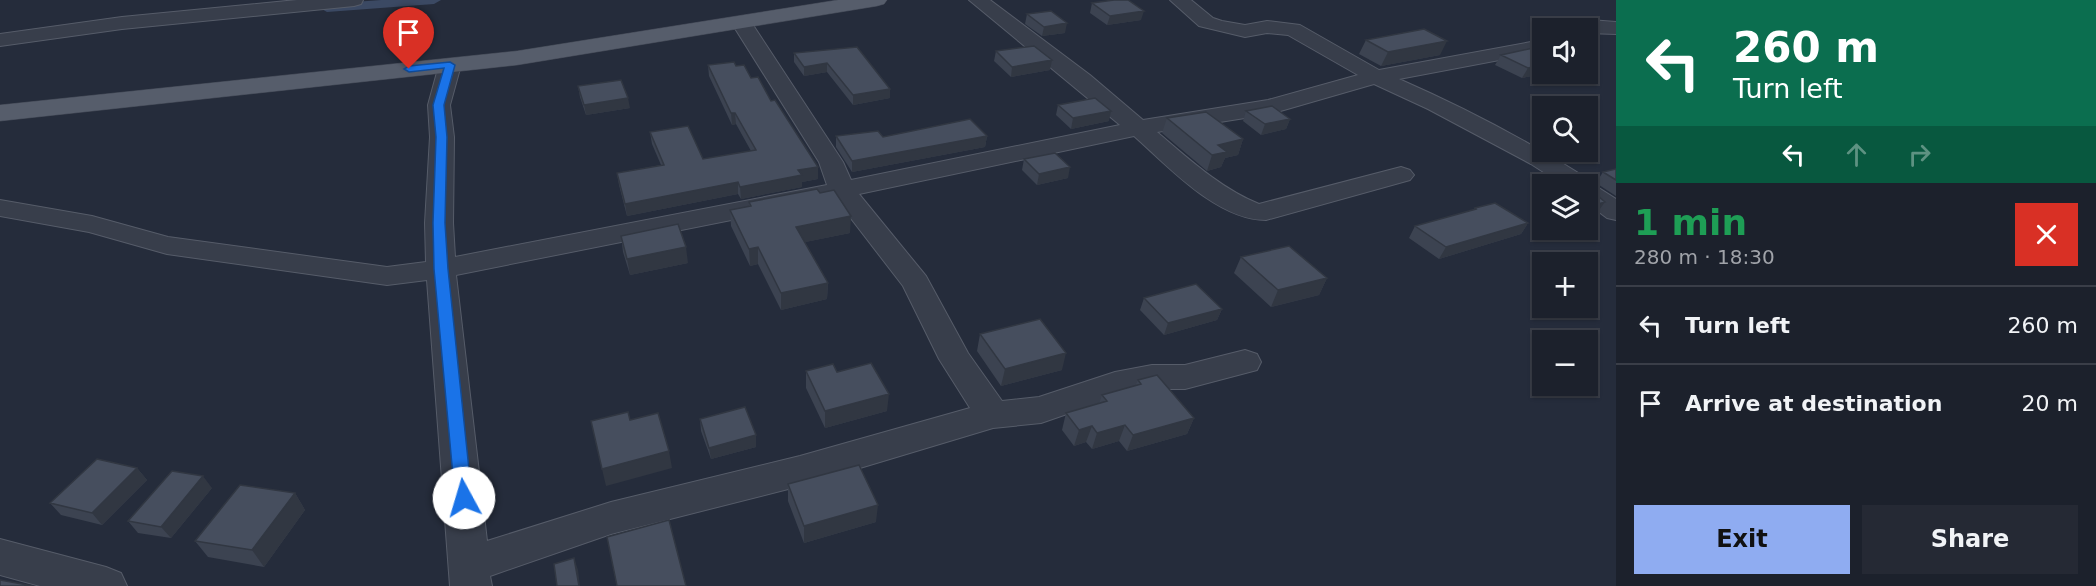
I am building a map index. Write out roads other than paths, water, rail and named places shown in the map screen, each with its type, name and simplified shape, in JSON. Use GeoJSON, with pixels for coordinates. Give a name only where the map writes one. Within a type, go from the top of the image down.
{"type":"FeatureCollection","features":[{"type":"Feature","properties":{"kind":"main road"},"geometry":{"type":"LineString","coordinates":[[0,113],[517,58],[877,0]]}},
{"type":"Feature","properties":{"kind":"street"},"geometry":{"type":"LineString","coordinates":[[0,40],[122,23],[354,0]]}},
{"type":"Feature","properties":{"kind":"street"},"geometry":{"type":"LineString","coordinates":[[978,0],[1014,30],[1046,51],[1163,151],[1219,195],[1255,212],[1276,210],[1401,175]]}},
{"type":"Feature","properties":{"kind":"street"},"geometry":{"type":"LineString","coordinates":[[1179,0],[1206,21],[1219,26],[1245,31],[1267,27],[1293,29],[1376,77],[1502,138],[1563,174]]}},
{"type":"Feature","properties":{"kind":"street"},"geometry":{"type":"LineString","coordinates":[[741,22],[831,162],[841,188],[916,283],[955,359],[993,415]]}},
{"type":"Feature","properties":{"kind":"street"},"geometry":{"type":"LineString","coordinates":[[1598,27],[1616,28]]}},
{"type":"Feature","properties":{"kind":"street"},"geometry":{"type":"LineString","coordinates":[[0,208],[82,222],[167,245],[387,276],[441,269],[559,244],[740,211],[841,188],[1138,128],[1270,107],[1376,77],[1532,48]]}},
{"type":"Feature","properties":{"kind":"street"},"geometry":{"type":"LineString","coordinates":[[450,65],[439,105],[442,137],[439,223],[441,269],[470,575],[611,518],[800,471],[993,415],[1041,410],[1114,384],[1152,377],[1185,377],[1245,362]]}},
{"type":"Feature","properties":{"kind":"street"},"geometry":{"type":"LineString","coordinates":[[1598,198],[1616,212]]}},
{"type":"Feature","properties":{"kind":"street"},"geometry":{"type":"LineString","coordinates":[[0,557],[106,586]]}},
{"type":"Feature","properties":{"kind":"waterway"},"geometry":{"type":"LineString","coordinates":[[327,8],[434,0]]}}]}
